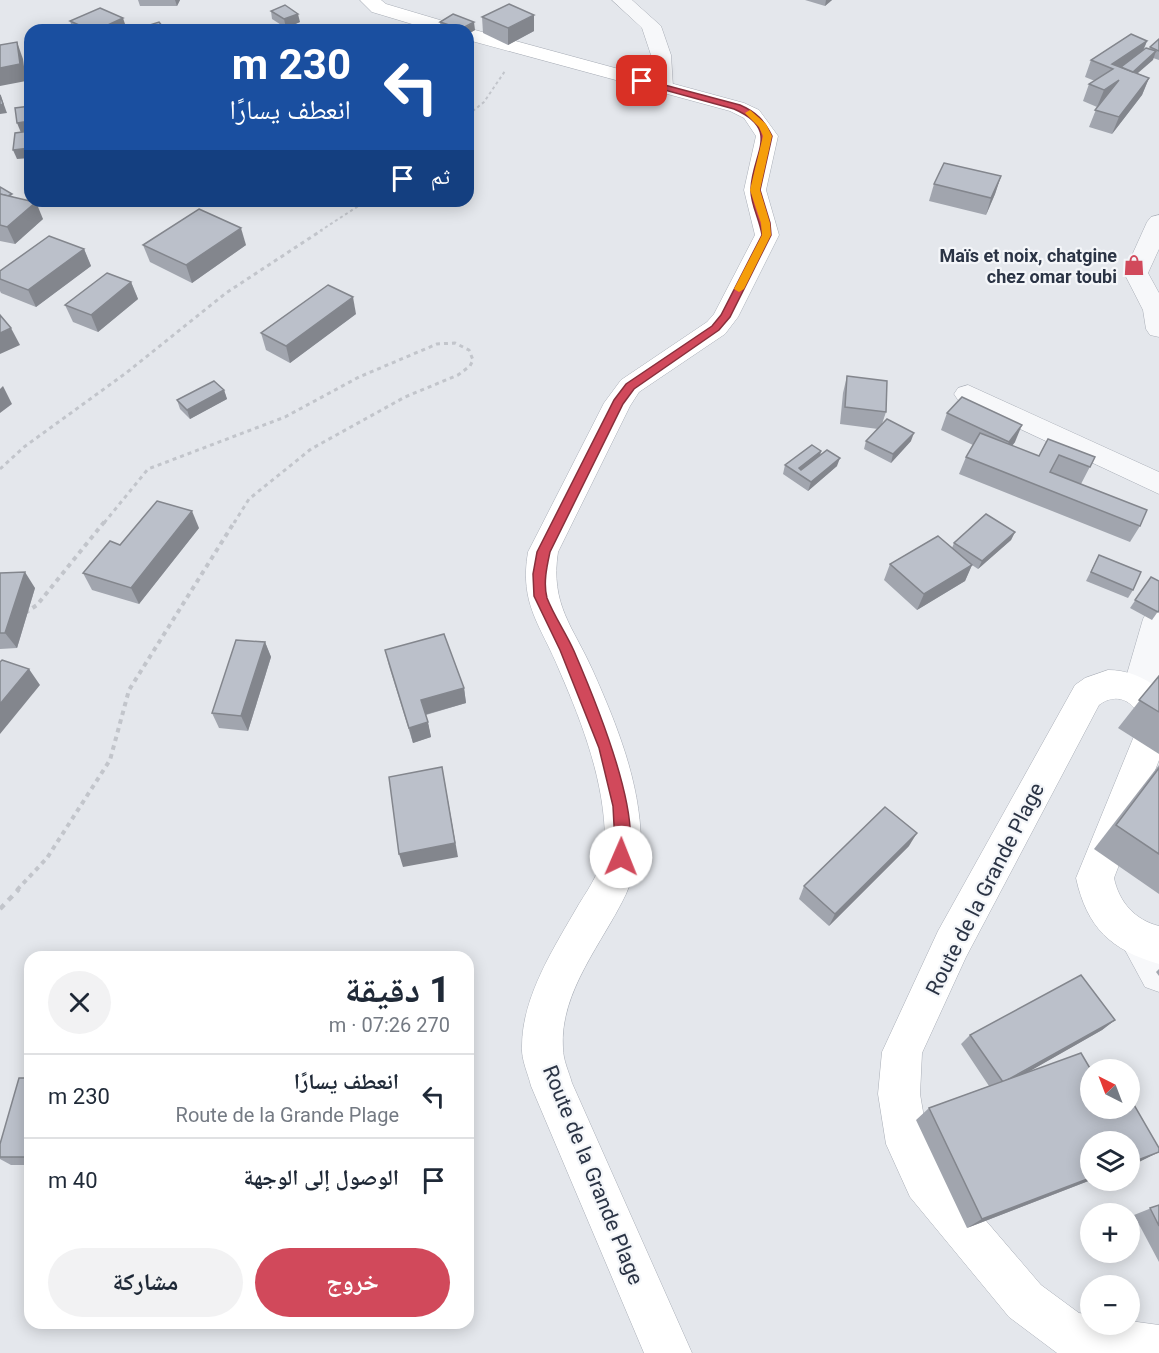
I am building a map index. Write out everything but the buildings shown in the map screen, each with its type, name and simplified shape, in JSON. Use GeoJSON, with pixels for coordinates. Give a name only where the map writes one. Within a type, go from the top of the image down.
{"type":"FeatureCollection","features":[{"type":"Feature","properties":{"kind":"main road"},"geometry":{"type":"LineString","coordinates":[[369,0],[379,8],[433,24]]}},
{"type":"Feature","properties":{"kind":"main road","name":"Route de la Grande Plage"},"geometry":{"type":"LineString","coordinates":[[474,36],[737,107],[752,114],[767,136],[755,190],[765,223],[766,235],[725,317],[716,328],[630,386],[618,403],[543,552],[539,574],[540,596],[567,650],[606,748],[620,806],[623,844],[619,870],[566,966],[547,1018],[542,1046],[552,1086],[668,1353]]}},
{"type":"Feature","properties":{"kind":"main road","name":"Route de la Grande Plage"},"geometry":{"type":"LineString","coordinates":[[1139,691],[1121,684],[1103,684],[1087,695],[952,944],[903,1052],[899,1094],[907,1144],[925,1182],[1025,1301],[1070,1335],[1159,1349]]}},
{"type":"Feature","properties":{"kind":"main road"},"geometry":{"type":"LineString","coordinates":[[1139,691],[1155,709],[1158,720],[1156,729],[1095,878],[1097,895],[1106,912],[1120,927],[1148,942]]}},
{"type":"Feature","properties":{"kind":"street"},"geometry":{"type":"LineString","coordinates":[[621,0],[651,26],[661,55],[663,87]]}},
{"type":"Feature","properties":{"kind":"street"},"geometry":{"type":"LineString","coordinates":[[1158,313],[1136,273],[1159,222]]}},
{"type":"Feature","properties":{"kind":"street"},"geometry":{"type":"LineString","coordinates":[[969,394],[1159,484]]}},
{"type":"Feature","properties":{"kind":"street"},"geometry":{"type":"LineString","coordinates":[[1139,691],[1159,619]]}},
{"type":"Feature","properties":{"kind":"street"},"geometry":{"type":"LineString","coordinates":[[1148,942],[1159,974]]}},
{"type":"Feature","properties":{"kind":"path"},"geometry":{"type":"LineString","coordinates":[[474,110],[484,102],[520,48]]}},
{"type":"Feature","properties":{"kind":"path"},"geometry":{"type":"LineString","coordinates":[[0,469],[24,447],[126,373],[226,293],[357,207]]}},
{"type":"Feature","properties":{"kind":"path"},"geometry":{"type":"LineString","coordinates":[[0,909],[47,858],[110,760],[129,690],[249,499],[311,449],[405,398],[465,371],[473,360],[472,355],[469,350],[455,343],[437,344],[359,377],[285,417],[148,469],[37,605],[19,617]]}},
{"type":"Feature","properties":{"kind":"slow traffic"},"geometry":{"type":"LineString","coordinates":[[739,289],[766,235],[765,223],[755,190],[767,136],[762,126],[750,113]]}},
{"type":"Feature","properties":{"kind":"place","name":"Maïs et noix, chatgine chez omar toubi"},"geometry":{"type":"Point","coordinates":[1134,265]}},
{"type":"Feature","properties":{"kind":"route"},"geometry":{"type":"LineString","coordinates":[[621,857],[623,844],[620,806],[606,748],[567,650],[540,596],[539,574],[543,552],[618,403],[630,386],[716,328],[725,317],[766,235],[765,223],[755,190],[767,136],[762,126],[752,114],[737,107],[642,81]]}}]}
